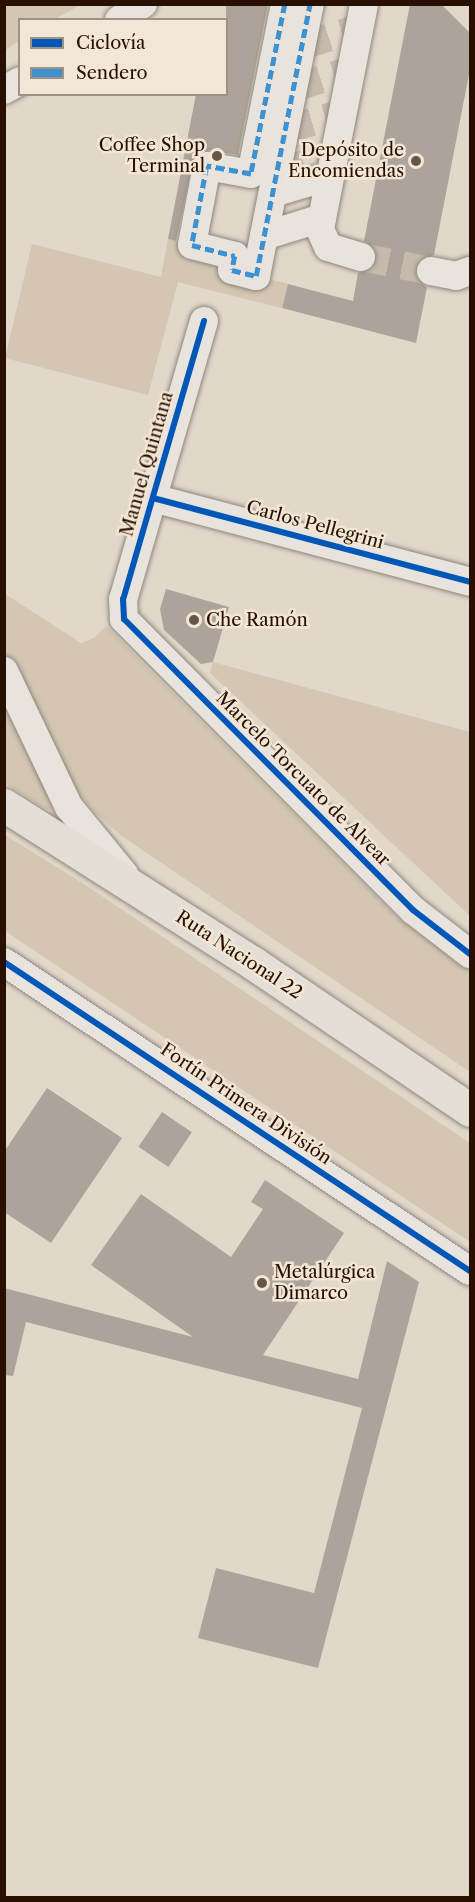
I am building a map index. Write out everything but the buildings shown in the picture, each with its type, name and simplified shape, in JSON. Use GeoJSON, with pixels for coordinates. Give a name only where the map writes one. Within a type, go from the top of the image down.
{"type":"FeatureCollection","features":[{"type":"Feature","properties":{"kind":"highway","name":"Ruta Nacional 22"},"geometry":{"type":"LineString","coordinates":[[4,805],[133,885],[471,1110]]}},
{"type":"Feature","properties":{"kind":"street"},"geometry":{"type":"LineString","coordinates":[[122,18],[143,4]]}},
{"type":"Feature","properties":{"kind":"street"},"geometry":{"type":"LineString","coordinates":[[285,4],[251,174],[207,166],[192,245],[235,256],[232,270],[256,276],[310,4]]}},
{"type":"Feature","properties":{"kind":"street"},"geometry":{"type":"LineString","coordinates":[[361,257],[333,250],[320,234],[364,4]]}},
{"type":"Feature","properties":{"kind":"street"},"geometry":{"type":"LineString","coordinates":[[4,90],[18,82]]}},
{"type":"Feature","properties":{"kind":"street"},"geometry":{"type":"LineString","coordinates":[[268,214],[326,197]]}},
{"type":"Feature","properties":{"kind":"street"},"geometry":{"type":"LineString","coordinates":[[268,214],[326,197]]}},
{"type":"Feature","properties":{"kind":"street"},"geometry":{"type":"LineString","coordinates":[[430,271],[456,276],[471,272]]}},
{"type":"Feature","properties":{"kind":"street","name":"Manuel Quintana"},"geometry":{"type":"LineString","coordinates":[[122,616],[122,603],[204,321]]}},
{"type":"Feature","properties":{"kind":"street","name":"Carlos Pellegrini"},"geometry":{"type":"LineString","coordinates":[[153,498],[471,582]]}},
{"type":"Feature","properties":{"kind":"street","name":"Marcelo Torcuato de Alvear"},"geometry":{"type":"LineString","coordinates":[[122,616],[129,627],[413,910],[471,954]]}},
{"type":"Feature","properties":{"kind":"street"},"geometry":{"type":"LineString","coordinates":[[4,671],[69,807],[133,885]]}},
{"type":"Feature","properties":{"kind":"street","name":"Fortín Primera División"},"geometry":{"type":"LineString","coordinates":[[4,962],[471,1271]]}},
{"type":"Feature","properties":{"kind":"shaded area"},"geometry":{"type":"Polygon","coordinates":[[[5,4],[80,4],[57,18],[18,18],[18,42],[5,50],[5,4]]]}},
{"type":"Feature","properties":{"kind":"shaded area"},"geometry":{"type":"Polygon","coordinates":[[[168,239],[235,256],[232,270],[288,284],[282,308],[178,282],[148,395],[5,358],[32,244],[161,277],[168,239]]]}},
{"type":"Feature","properties":{"kind":"shaded area"},"geometry":{"type":"Polygon","coordinates":[[[5,594],[81,643],[94,638],[106,626],[399,919],[470,971],[470,1072],[120,835],[94,811],[69,782],[5,651],[5,594]]]}},
{"type":"Feature","properties":{"kind":"shaded area"},"geometry":{"type":"Polygon","coordinates":[[[213,662],[470,732],[469,915],[210,673],[213,662]]]}},
{"type":"Feature","properties":{"kind":"shaded area"},"geometry":{"type":"Polygon","coordinates":[[[4,692],[55,809],[48,810],[5,783],[4,692]]]}},
{"type":"Feature","properties":{"kind":"shaded area"},"geometry":{"type":"Polygon","coordinates":[[[5,835],[87,886],[470,1143],[470,1242],[5,931],[5,835]]]}},
{"type":"Feature","properties":{"kind":"tunnel"},"geometry":{"type":"LineString","coordinates":[[302,46],[359,28]]}},
{"type":"Feature","properties":{"kind":"tunnel"},"geometry":{"type":"LineString","coordinates":[[294,88],[351,70]]}},
{"type":"Feature","properties":{"kind":"tunnel"},"geometry":{"type":"LineString","coordinates":[[285,130],[342,113]]}},
{"type":"Feature","properties":{"kind":"tunnel"},"geometry":{"type":"LineString","coordinates":[[277,172],[334,155]]}},
{"type":"Feature","properties":{"kind":"tunnel"},"geometry":{"type":"LineString","coordinates":[[361,257],[431,271]]}},
{"type":"Feature","properties":{"kind":"marked path"},"geometry":{"type":"LineString","coordinates":[[285,4],[251,174],[207,166],[192,245],[235,256],[232,270],[256,276],[310,4]]}},
{"type":"Feature","properties":{"kind":"cycle path"},"geometry":{"type":"LineString","coordinates":[[204,321],[123,599],[124,619],[413,910],[470,954]]}},
{"type":"Feature","properties":{"kind":"cycle path"},"geometry":{"type":"LineString","coordinates":[[153,498],[470,582]]}},
{"type":"Feature","properties":{"kind":"cycle path"},"geometry":{"type":"LineString","coordinates":[[4,962],[470,1271]]}},
{"type":"Feature","properties":{"kind":"place","name":"Coffee Shop Terminal"},"geometry":{"type":"Point","coordinates":[217,156]}},
{"type":"Feature","properties":{"kind":"place","name":"Depósito de Encomiendas"},"geometry":{"type":"Point","coordinates":[416,161]}},
{"type":"Feature","properties":{"kind":"place","name":"Che Ramón"},"geometry":{"type":"Point","coordinates":[194,620]}},
{"type":"Feature","properties":{"kind":"place","name":"Metalúrgica Dimarco"},"geometry":{"type":"Point","coordinates":[262,1283]}}]}
